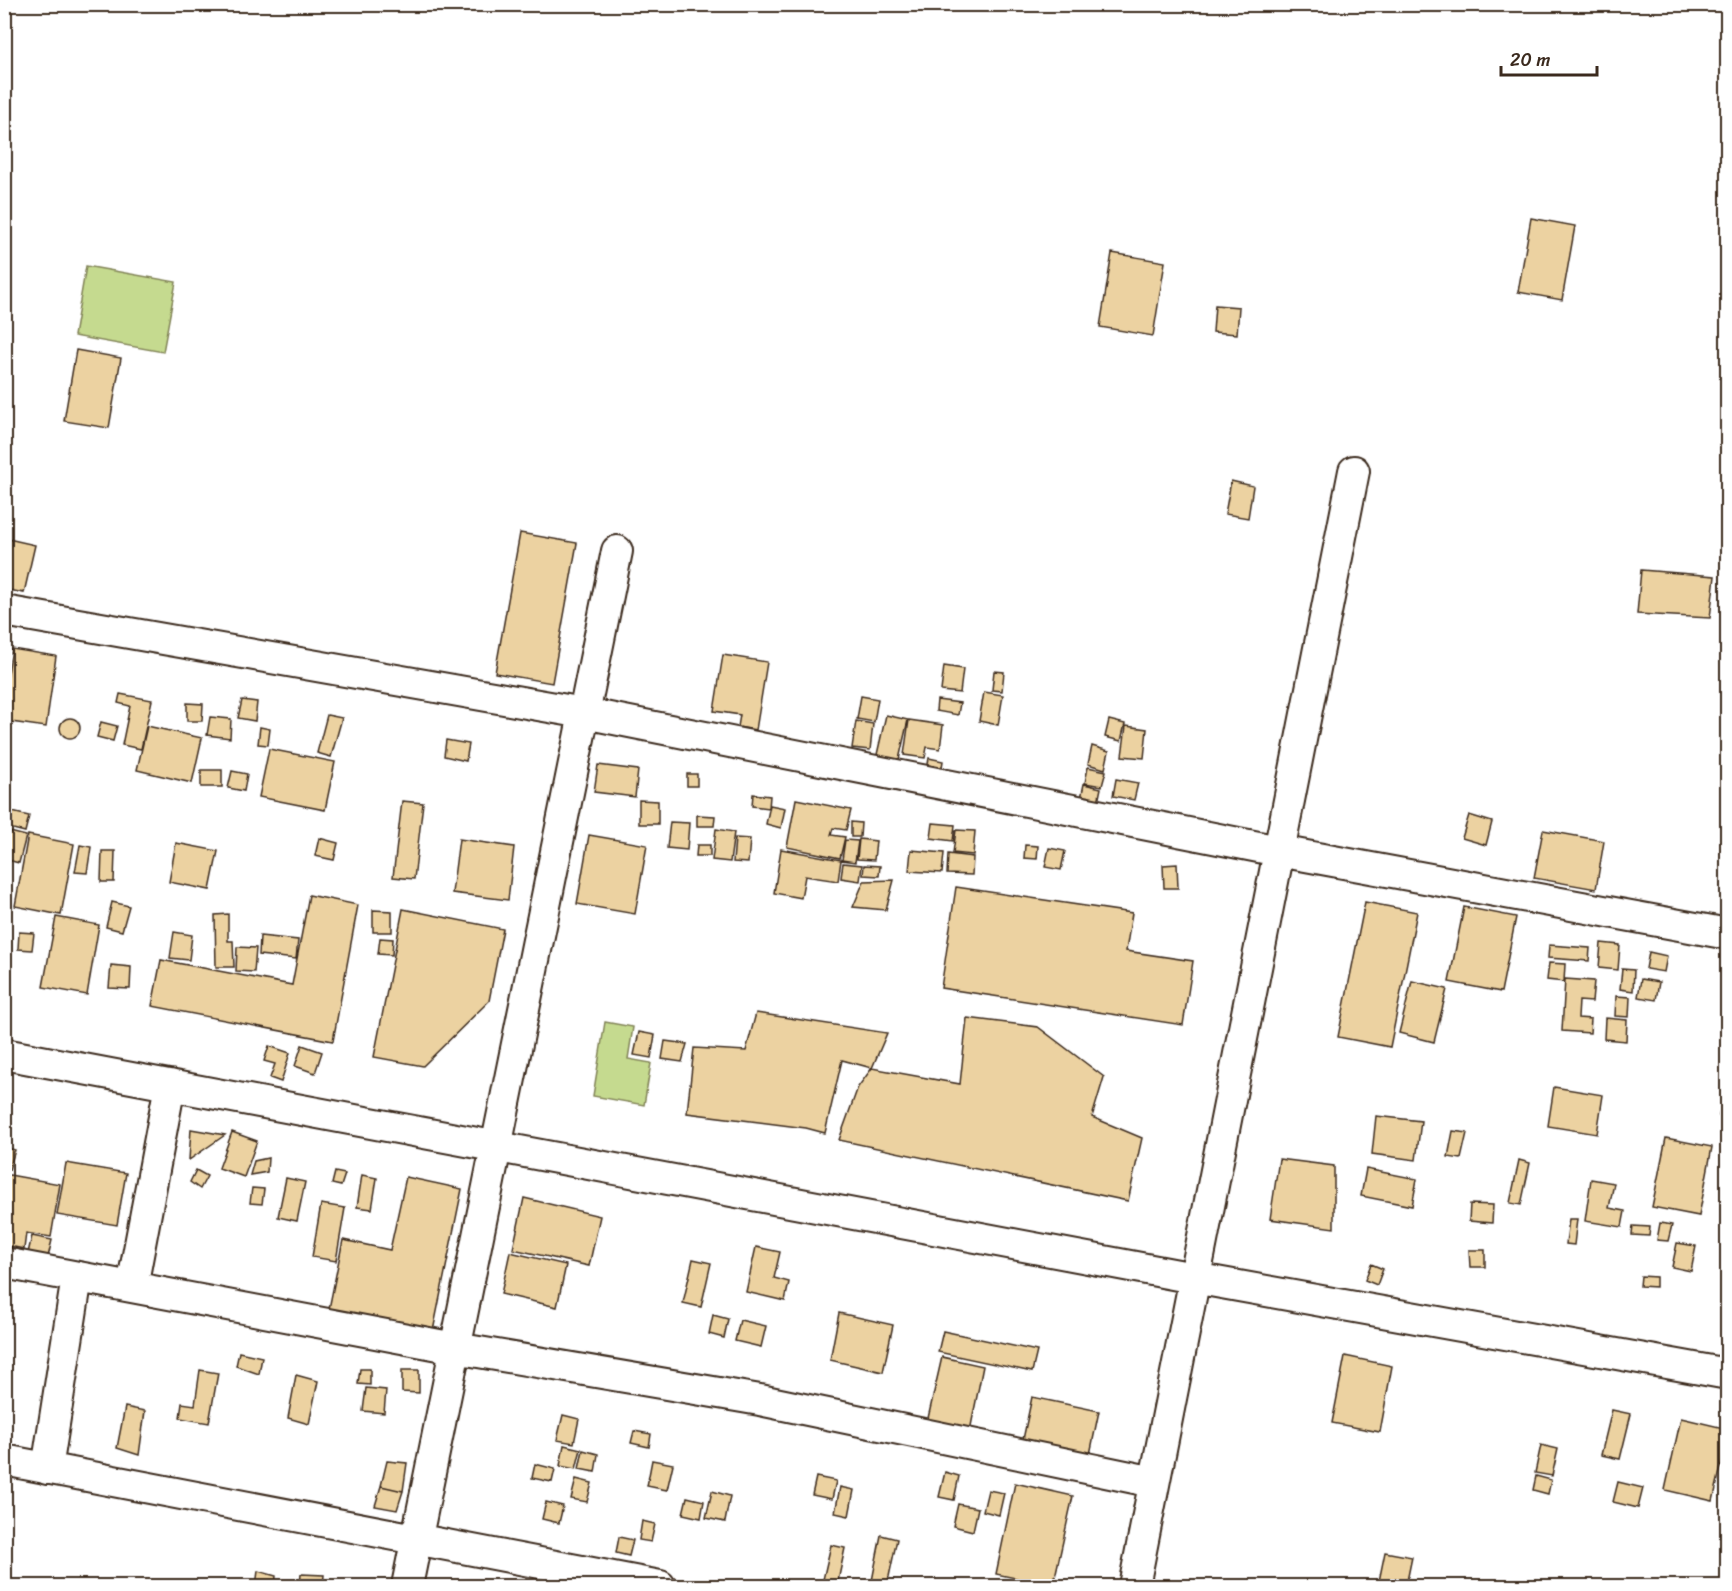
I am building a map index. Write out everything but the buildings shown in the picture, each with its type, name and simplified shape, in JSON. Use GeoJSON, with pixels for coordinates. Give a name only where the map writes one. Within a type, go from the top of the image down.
{"type":"FeatureCollection","features":[{"type":"Feature","properties":{"kind":"street"},"geometry":{"type":"LineString","coordinates":[[1134,1587],[1354,471]]}},
{"type":"Feature","properties":{"kind":"street"},"geometry":{"type":"LineString","coordinates":[[408,1587],[617,551]]}},
{"type":"Feature","properties":{"kind":"street"},"geometry":{"type":"LineString","coordinates":[[4,611],[584,713],[1279,851],[1728,934]]}},
{"type":"Feature","properties":{"kind":"street"},"geometry":{"type":"LineString","coordinates":[[4,1054],[1194,1278],[1728,1374]]}},
{"type":"Feature","properties":{"kind":"street"},"geometry":{"type":"LineString","coordinates":[[132,1287],[170,1085]]}},
{"type":"Feature","properties":{"kind":"street"},"geometry":{"type":"LineString","coordinates":[[4,1263],[455,1348],[760,1400],[1154,1482]]}},
{"type":"Feature","properties":{"kind":"street"},"geometry":{"type":"LineString","coordinates":[[47,1469],[77,1277]]}},
{"type":"Feature","properties":{"kind":"street"},"geometry":{"type":"LineString","coordinates":[[4,1460],[660,1587]]}},
{"type":"Feature","properties":{"kind":"green space"},"geometry":{"type":"Polygon","coordinates":[[[86,266],[176,282],[163,352],[74,336],[86,266]]]}},
{"type":"Feature","properties":{"kind":"green space"},"geometry":{"type":"Polygon","coordinates":[[[605,1022],[633,1027],[628,1059],[651,1063],[644,1105],[593,1096],[605,1022]]]}}]}
